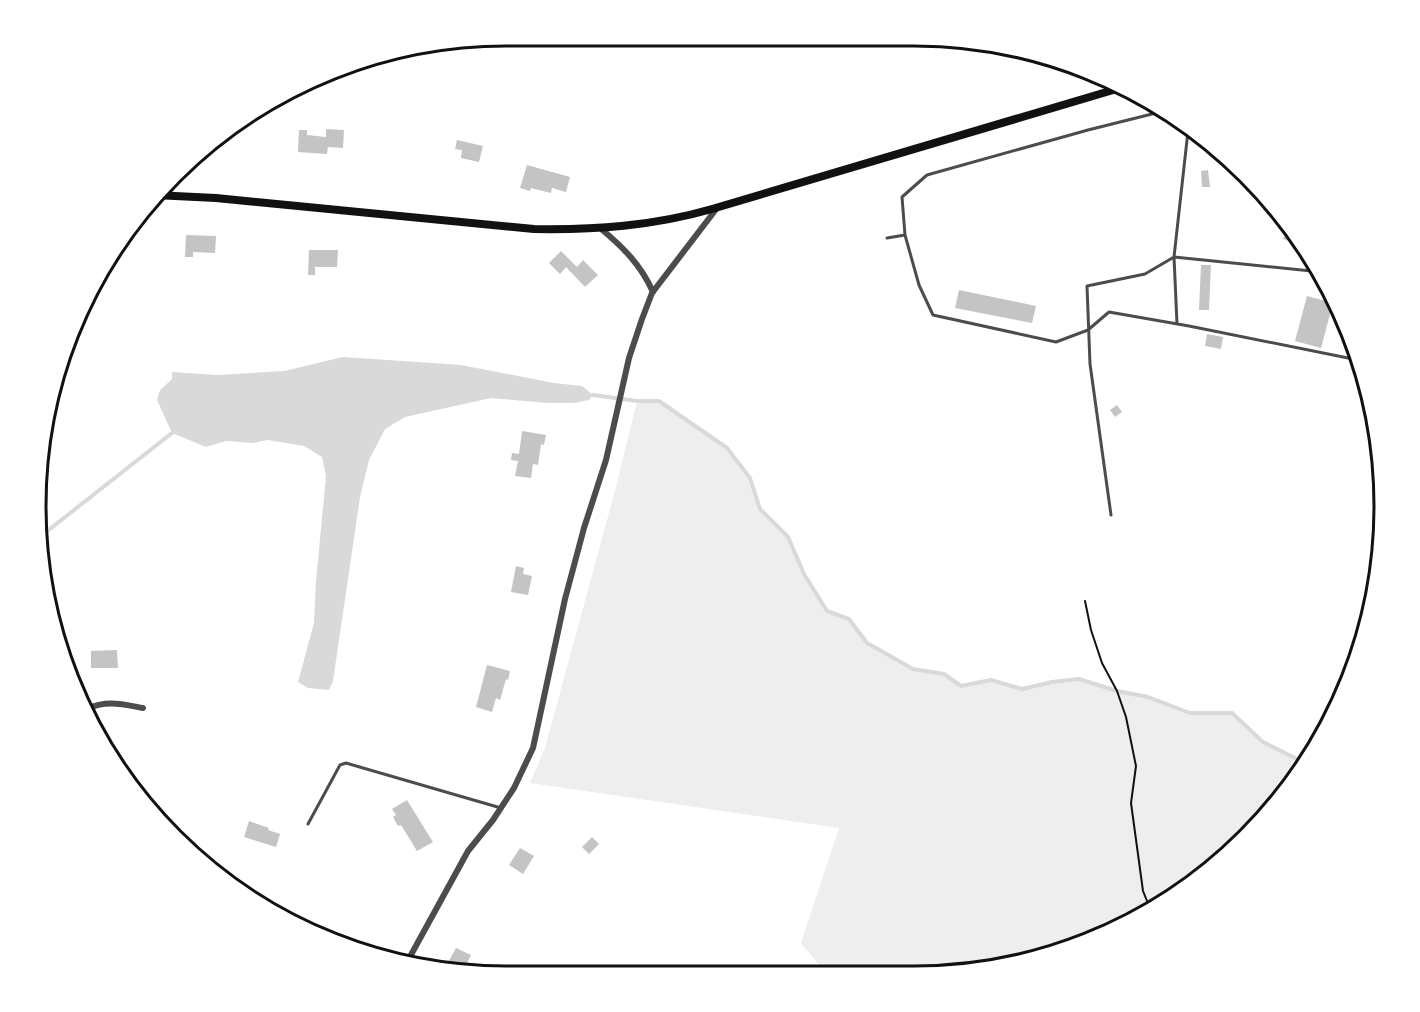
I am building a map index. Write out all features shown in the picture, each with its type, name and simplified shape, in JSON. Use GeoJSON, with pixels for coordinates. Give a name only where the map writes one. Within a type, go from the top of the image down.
{"type":"FeatureCollection","features":[{"type":"Feature","properties":{"kind":"main road"},"geometry":{"type":"LineString","coordinates":[[168,196],[216,198],[481,225],[534,228],[600,228],[654,223],[717,208],[1110,91]]}},
{"type":"Feature","properties":{"kind":"street"},"geometry":{"type":"LineString","coordinates":[[411,956],[468,851],[514,788],[532,748],[565,599],[606,460],[629,358],[653,292],[717,208]]}},
{"type":"Feature","properties":{"kind":"street"},"geometry":{"type":"LineString","coordinates":[[600,228],[634,260],[645,274],[653,292]]}},
{"type":"Feature","properties":{"kind":"street"},"geometry":{"type":"LineString","coordinates":[[93,706],[100,703],[116,703],[143,708]]}},
{"type":"Feature","properties":{"kind":"lane"},"geometry":{"type":"LineString","coordinates":[[1153,114],[1088,129],[927,175],[902,197],[905,235],[918,285],[933,315],[1056,342],[1089,330],[1109,312],[1349,358]]}},
{"type":"Feature","properties":{"kind":"lane"},"geometry":{"type":"LineString","coordinates":[[1177,324],[1174,257],[1187,137]]}},
{"type":"Feature","properties":{"kind":"lane"},"geometry":{"type":"LineString","coordinates":[[887,238],[905,235]]}},
{"type":"Feature","properties":{"kind":"lane"},"geometry":{"type":"LineString","coordinates":[[1111,515],[1090,364],[1087,286],[1145,274],[1174,257],[1309,271]]}},
{"type":"Feature","properties":{"kind":"lane"},"geometry":{"type":"LineString","coordinates":[[308,824],[340,765],[346,763],[501,808]]}},
{"type":"Feature","properties":{"kind":"path"},"geometry":{"type":"LineString","coordinates":[[1085,601],[1091,630],[1102,663],[1117,691],[1126,717],[1136,766],[1131,802],[1143,891],[1147,902]]}},
{"type":"Feature","properties":{"kind":"shaded area"},"geometry":{"type":"Polygon","coordinates":[[[343,357],[461,365],[554,383],[582,386],[593,395],[589,400],[574,403],[491,398],[405,417],[385,429],[369,460],[360,497],[333,681],[329,690],[308,688],[298,682],[314,623],[326,476],[322,457],[304,446],[268,440],[253,443],[226,441],[206,447],[172,433],[157,400],[160,390],[172,379],[172,372],[217,375],[284,371],[343,357]]]}},
{"type":"Feature","properties":{"kind":"shaded area"},"geometry":{"type":"Polygon","coordinates":[[[637,401],[659,401],[727,448],[750,478],[760,509],[788,537],[804,574],[827,611],[849,619],[867,643],[913,669],[944,674],[961,686],[991,680],[1022,689],[1079,679],[1117,691],[1148,697],[1190,713],[1232,713],[1263,742],[1297,759],[1279,786],[1239,831],[1194,871],[1144,904],[1090,931],[1033,950],[974,962],[914,966],[820,966],[801,943],[839,828],[530,783],[545,748],[637,401]]]}},
{"type":"Feature","properties":{"kind":"building"},"geometry":{"type":"Polygon","coordinates":[[[326,129],[344,130],[343,148],[328,147],[327,154],[298,152],[299,130],[307,130],[307,135],[326,137],[326,129]]]}},
{"type":"Feature","properties":{"kind":"building"},"geometry":{"type":"Polygon","coordinates":[[[457,140],[483,146],[479,162],[461,158],[462,150],[455,149],[457,140]]]}},
{"type":"Feature","properties":{"kind":"building"},"geometry":{"type":"Polygon","coordinates":[[[527,165],[570,177],[566,192],[552,188],[551,193],[520,188],[527,165]]]}},
{"type":"Feature","properties":{"kind":"building"},"geometry":{"type":"Polygon","coordinates":[[[1208,170],[1210,187],[1202,187],[1201,171],[1208,170]]]}},
{"type":"Feature","properties":{"kind":"building"},"geometry":{"type":"Polygon","coordinates":[[[186,235],[216,236],[215,253],[193,252],[193,257],[185,257],[186,235]]]}},
{"type":"Feature","properties":{"kind":"building"},"geometry":{"type":"Polygon","coordinates":[[[309,250],[338,250],[337,267],[315,267],[315,275],[308,275],[309,250]]]}},
{"type":"Feature","properties":{"kind":"building"},"geometry":{"type":"Polygon","coordinates":[[[561,251],[577,267],[583,260],[598,275],[585,287],[566,267],[560,274],[549,263],[561,251]]]}},
{"type":"Feature","properties":{"kind":"building"},"geometry":{"type":"Polygon","coordinates":[[[1201,265],[1211,265],[1209,310],[1199,310],[1201,265]]]}},
{"type":"Feature","properties":{"kind":"building"},"geometry":{"type":"Polygon","coordinates":[[[959,290],[1036,306],[1032,323],[955,308],[959,290]]]}},
{"type":"Feature","properties":{"kind":"building"},"geometry":{"type":"Polygon","coordinates":[[[1307,296],[1325,301],[1331,312],[1321,348],[1295,341],[1307,296]]]}},
{"type":"Feature","properties":{"kind":"building"},"geometry":{"type":"Polygon","coordinates":[[[1207,334],[1223,337],[1221,349],[1205,346],[1207,334]]]}},
{"type":"Feature","properties":{"kind":"building"},"geometry":{"type":"Polygon","coordinates":[[[1117,405],[1122,412],[1115,417],[1110,410],[1117,405]]]}},
{"type":"Feature","properties":{"kind":"building"},"geometry":{"type":"Polygon","coordinates":[[[522,431],[546,435],[544,445],[541,444],[538,465],[533,464],[531,478],[515,476],[518,461],[511,460],[512,453],[519,454],[522,431]]]}},
{"type":"Feature","properties":{"kind":"building"},"geometry":{"type":"Polygon","coordinates":[[[516,566],[524,568],[523,574],[532,576],[528,595],[511,592],[516,566]]]}},
{"type":"Feature","properties":{"kind":"building"},"geometry":{"type":"Polygon","coordinates":[[[117,650],[118,668],[91,668],[91,651],[117,650]]]}},
{"type":"Feature","properties":{"kind":"building"},"geometry":{"type":"Polygon","coordinates":[[[487,665],[510,671],[500,700],[496,698],[492,712],[476,707],[487,665]]]}},
{"type":"Feature","properties":{"kind":"building"},"geometry":{"type":"Polygon","coordinates":[[[407,800],[433,842],[417,851],[401,825],[398,826],[393,817],[396,815],[392,809],[407,800]]]}},
{"type":"Feature","properties":{"kind":"building"},"geometry":{"type":"Polygon","coordinates":[[[249,821],[280,834],[276,847],[244,837],[249,821]]]}},
{"type":"Feature","properties":{"kind":"building"},"geometry":{"type":"Polygon","coordinates":[[[592,837],[599,844],[589,854],[582,847],[592,837]]]}},
{"type":"Feature","properties":{"kind":"building"},"geometry":{"type":"Polygon","coordinates":[[[520,848],[534,856],[523,874],[509,865],[520,848]]]}},
{"type":"Feature","properties":{"kind":"building"},"geometry":{"type":"Polygon","coordinates":[[[456,948],[471,955],[466,964],[448,962],[456,948]]]}},
{"type":"Feature","properties":{"kind":"waterway"},"geometry":{"type":"LineString","coordinates":[[593,395],[637,401],[659,401],[727,448],[750,478],[760,509],[788,537],[804,574],[827,611],[849,619],[867,643],[913,669],[944,674],[961,686],[991,680],[1022,689],[1079,679],[1117,691],[1148,697],[1190,713],[1232,713],[1263,742],[1297,759]]}},
{"type":"Feature","properties":{"kind":"waterway"},"geometry":{"type":"LineString","coordinates":[[47,531],[172,433]]}}]}
